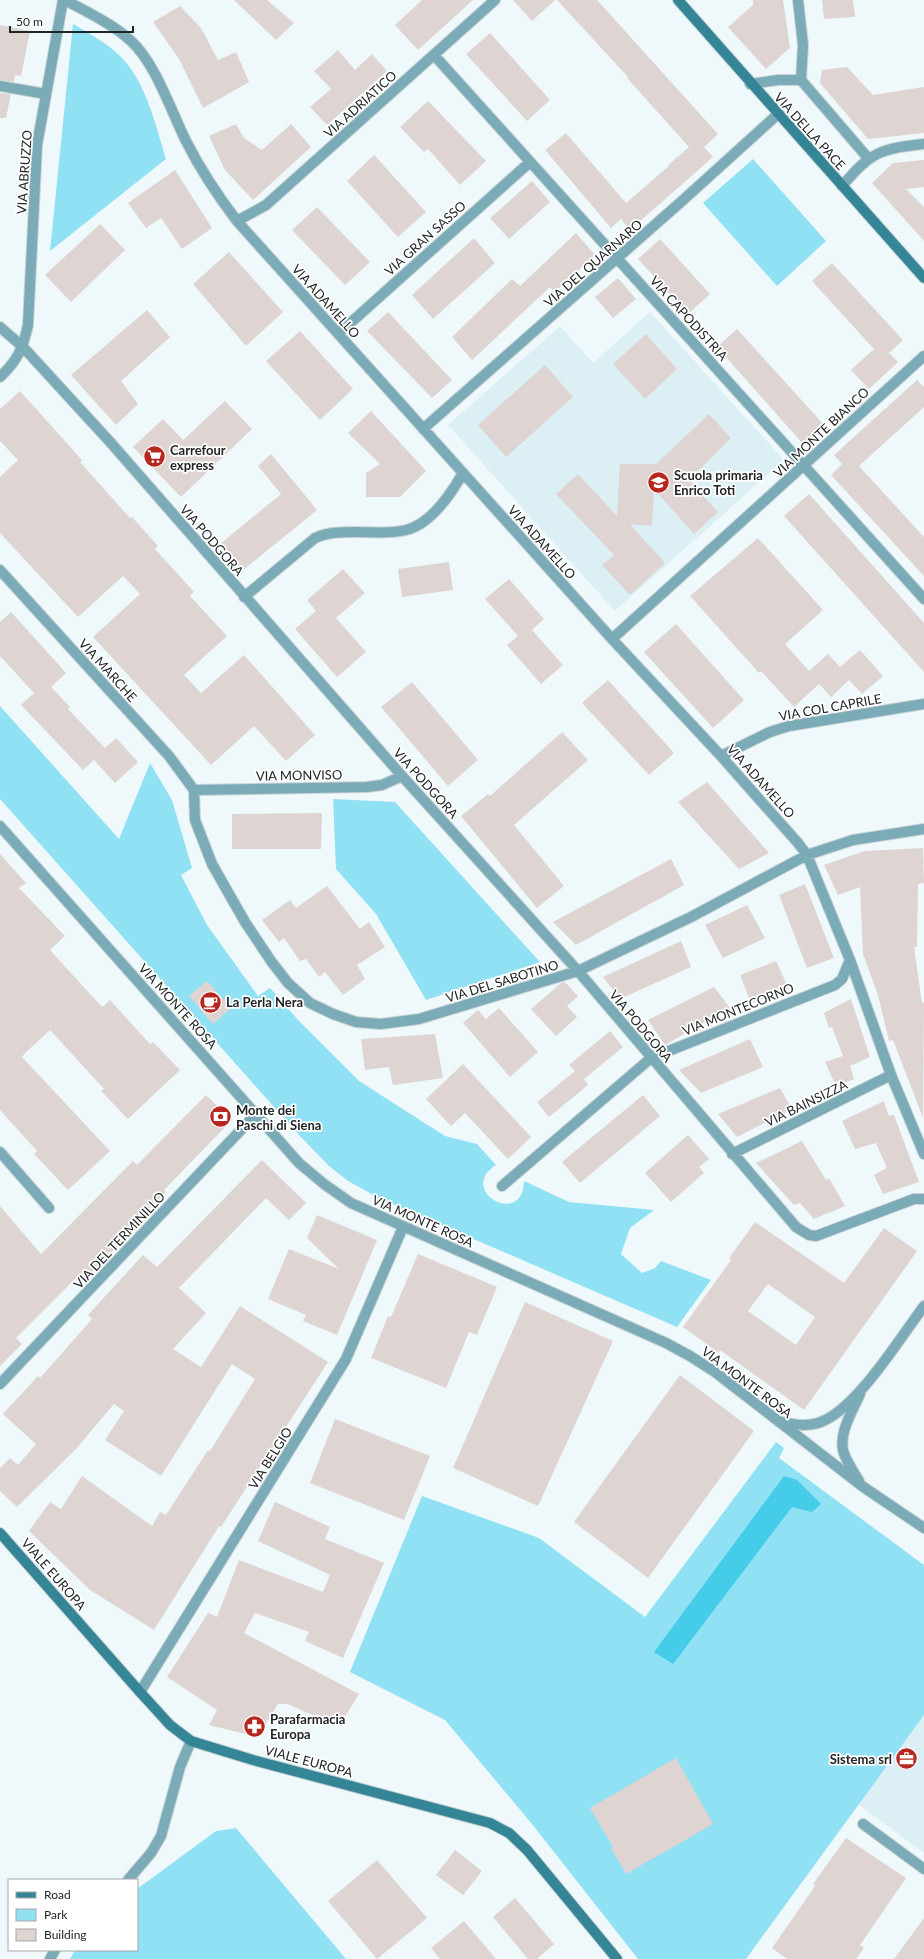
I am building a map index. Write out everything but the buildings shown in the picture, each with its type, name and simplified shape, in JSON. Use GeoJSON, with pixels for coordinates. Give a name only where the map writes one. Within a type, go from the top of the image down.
{"type":"FeatureCollection","features":[{"type":"Feature","properties":{"kind":"street","name":"VIA ABRUZZO"},"geometry":{"type":"LineString","coordinates":[[0,376],[13,365],[23,347],[28,325],[37,144],[64,0]]}},
{"type":"Feature","properties":{"kind":"street","name":"VIA ADAMELLO"},"geometry":{"type":"LineString","coordinates":[[64,0],[109,24],[131,40],[148,61],[187,143],[220,198],[237,221],[612,640],[721,756],[807,855],[850,960],[891,1075],[924,1154]]}},
{"type":"Feature","properties":{"kind":"street","name":"VIA ADRIATICO"},"geometry":{"type":"LineString","coordinates":[[237,221],[266,205],[495,0]]}},
{"type":"Feature","properties":{"kind":"street","name":"VIA DELLA PACE"},"geometry":{"type":"LineString","coordinates":[[678,0],[750,84],[924,278]]}},
{"type":"Feature","properties":{"kind":"street"},"geometry":{"type":"LineString","coordinates":[[798,0],[803,45],[801,80],[868,158]]}},
{"type":"Feature","properties":{"kind":"street","name":"VIA CAPODISTRIA"},"geometry":{"type":"LineString","coordinates":[[434,55],[924,599]]}},
{"type":"Feature","properties":{"kind":"street"},"geometry":{"type":"LineString","coordinates":[[750,84],[778,80],[801,80]]}},
{"type":"Feature","properties":{"kind":"street"},"geometry":{"type":"LineString","coordinates":[[0,86],[46,94]]}},
{"type":"Feature","properties":{"kind":"street","name":"VIA DEL QUARNARO"},"geometry":{"type":"LineString","coordinates":[[424,429],[618,259],[778,114]]}},
{"type":"Feature","properties":{"kind":"street"},"geometry":{"type":"LineString","coordinates":[[842,186],[868,158],[885,150],[924,144]]}},
{"type":"Feature","properties":{"kind":"street","name":"VIA GRAN SASSO"},"geometry":{"type":"LineString","coordinates":[[338,334],[530,162]]}},
{"type":"Feature","properties":{"kind":"street","name":"VIA PODGORA"},"geometry":{"type":"LineString","coordinates":[[0,327],[23,347],[111,443],[402,776],[578,971],[732,1154],[796,1227],[810,1235],[816,1236],[919,1199]]}},
{"type":"Feature","properties":{"kind":"street","name":"VIA MONTE BIANCO"},"geometry":{"type":"LineString","coordinates":[[612,640],[865,408],[924,356]]}},
{"type":"Feature","properties":{"kind":"street"},"geometry":{"type":"LineString","coordinates":[[244,597],[315,538],[322,534],[344,532],[397,532],[418,526],[448,498],[463,473]]}},
{"type":"Feature","properties":{"kind":"street","name":"VIA MARCHE"},"geometry":{"type":"LineString","coordinates":[[0,570],[169,756],[194,790]]}},
{"type":"Feature","properties":{"kind":"street","name":"VIA COL CAPRILE"},"geometry":{"type":"LineString","coordinates":[[721,756],[770,732],[789,726],[924,704]]}},
{"type":"Feature","properties":{"kind":"street","name":"VIA MONVISO"},"geometry":{"type":"LineString","coordinates":[[194,790],[367,787],[386,784],[402,776]]}},
{"type":"Feature","properties":{"kind":"street","name":"VIA DEL SABOTINO"},"geometry":{"type":"LineString","coordinates":[[194,790],[194,820],[212,864],[245,922],[271,961],[288,983],[310,1003],[333,1014],[356,1022],[381,1024],[419,1019],[578,971],[691,917],[807,855],[853,840],[924,829]]}},
{"type":"Feature","properties":{"kind":"street","name":"VIA MONTE ROSA"},"geometry":{"type":"LineString","coordinates":[[0,826],[300,1163],[324,1184],[351,1203],[690,1356],[715,1372],[862,1486],[924,1528]]}},
{"type":"Feature","properties":{"kind":"street","name":"VIA MONTECORNO"},"geometry":{"type":"LineString","coordinates":[[502,1186],[651,1058],[834,985],[842,979],[850,960]]}},
{"type":"Feature","properties":{"kind":"street","name":"VIA BAINSIZZA"},"geometry":{"type":"LineString","coordinates":[[732,1154],[891,1075]]}},
{"type":"Feature","properties":{"kind":"street","name":"VIA DEL TERMINILLO"},"geometry":{"type":"LineString","coordinates":[[0,1384],[256,1114]]}},
{"type":"Feature","properties":{"kind":"street"},"geometry":{"type":"LineString","coordinates":[[0,1152],[49,1208]]}},
{"type":"Feature","properties":{"kind":"street"},"geometry":{"type":"LineString","coordinates":[[919,1199],[924,1193]]}},
{"type":"Feature","properties":{"kind":"street","name":"VIA BELGIO"},"geometry":{"type":"LineString","coordinates":[[140,1692],[346,1359],[403,1226]]}},
{"type":"Feature","properties":{"kind":"street"},"geometry":{"type":"LineString","coordinates":[[775,1420],[797,1425],[816,1424],[829,1419],[863,1389],[924,1306]]}},
{"type":"Feature","properties":{"kind":"street"},"geometry":{"type":"LineString","coordinates":[[862,1486],[844,1455],[842,1443],[845,1430],[863,1389]]}},
{"type":"Feature","properties":{"kind":"street","name":"VIALE EUROPA"},"geometry":{"type":"LineString","coordinates":[[0,1533],[170,1725],[191,1741],[497,1826],[509,1833],[527,1850],[617,1959]]}},
{"type":"Feature","properties":{"kind":"street"},"geometry":{"type":"LineString","coordinates":[[129,1879],[151,1853],[161,1836],[180,1767],[191,1741]]}},
{"type":"Feature","properties":{"kind":"street"},"geometry":{"type":"LineString","coordinates":[[863,1824],[924,1870]]}},
{"type":"Feature","properties":{"kind":"shaded area","name":"Scuola primaria Enrico Toti"},"geometry":{"type":"Polygon","coordinates":[[[650,312],[784,460],[615,611],[448,425],[560,326],[593,363],[650,312]]]}},
{"type":"Feature","properties":{"kind":"shaded area"},"geometry":{"type":"Polygon","coordinates":[[[784,1476],[797,1480],[821,1504],[812,1512],[792,1507],[673,1664],[654,1652],[784,1476]]]}},
{"type":"Feature","properties":{"kind":"shaded area","name":"Sistema srl"},"geometry":{"type":"Polygon","coordinates":[[[924,1715],[924,1853],[858,1804],[924,1715]]]}},
{"type":"Feature","properties":{"kind":"green space"},"geometry":{"type":"Polygon","coordinates":[[[73,24],[112,49],[131,69],[145,94],[166,159],[50,251],[73,24]]]}},
{"type":"Feature","properties":{"kind":"green space"},"geometry":{"type":"Polygon","coordinates":[[[753,159],[826,241],[777,286],[703,203],[753,159]]]}},
{"type":"Feature","properties":{"kind":"green space"},"geometry":{"type":"Polygon","coordinates":[[[0,706],[119,839],[150,763],[172,800],[192,868],[181,875],[207,925],[258,996],[270,988],[299,1021],[359,1081],[445,1136],[477,1144],[496,1165],[486,1175],[483,1185],[487,1194],[504,1204],[514,1202],[521,1195],[524,1181],[569,1202],[654,1210],[630,1228],[621,1254],[642,1273],[655,1268],[661,1261],[711,1280],[677,1327],[379,1198],[348,1181],[329,1166],[299,1135],[0,799],[0,706]]]}},
{"type":"Feature","properties":{"kind":"green space"},"geometry":{"type":"Polygon","coordinates":[[[333,799],[395,802],[540,962],[426,1000],[376,914],[336,869],[333,799]]]}},
{"type":"Feature","properties":{"kind":"green space"},"geometry":{"type":"Polygon","coordinates":[[[776,1442],[784,1448],[779,1458],[924,1565],[924,1715],[746,1959],[638,1959],[532,1824],[445,1720],[350,1672],[422,1496],[539,1538],[645,1617],[776,1442]]]}},
{"type":"Feature","properties":{"kind":"green space"},"geometry":{"type":"Polygon","coordinates":[[[236,1828],[346,1959],[70,1959],[74,1951],[138,1951],[138,1888],[216,1831],[236,1828]]]}},
{"type":"Feature","properties":{"kind":"place","name":"Carrefour express"},"geometry":{"type":"Point","coordinates":[155,457]}},
{"type":"Feature","properties":{"kind":"place","name":"Scuola primaria Enrico Toti"},"geometry":{"type":"Point","coordinates":[658,482]}},
{"type":"Feature","properties":{"kind":"place","name":"La Perla Nera"},"geometry":{"type":"Point","coordinates":[210,1002]}},
{"type":"Feature","properties":{"kind":"place","name":"Monte dei Paschi di Siena"},"geometry":{"type":"Point","coordinates":[221,1117]}},
{"type":"Feature","properties":{"kind":"place","name":"Parafarmacia Europa"},"geometry":{"type":"Point","coordinates":[254,1726]}},
{"type":"Feature","properties":{"kind":"place","name":"Sistema srl"},"geometry":{"type":"Point","coordinates":[907,1759]}}]}
